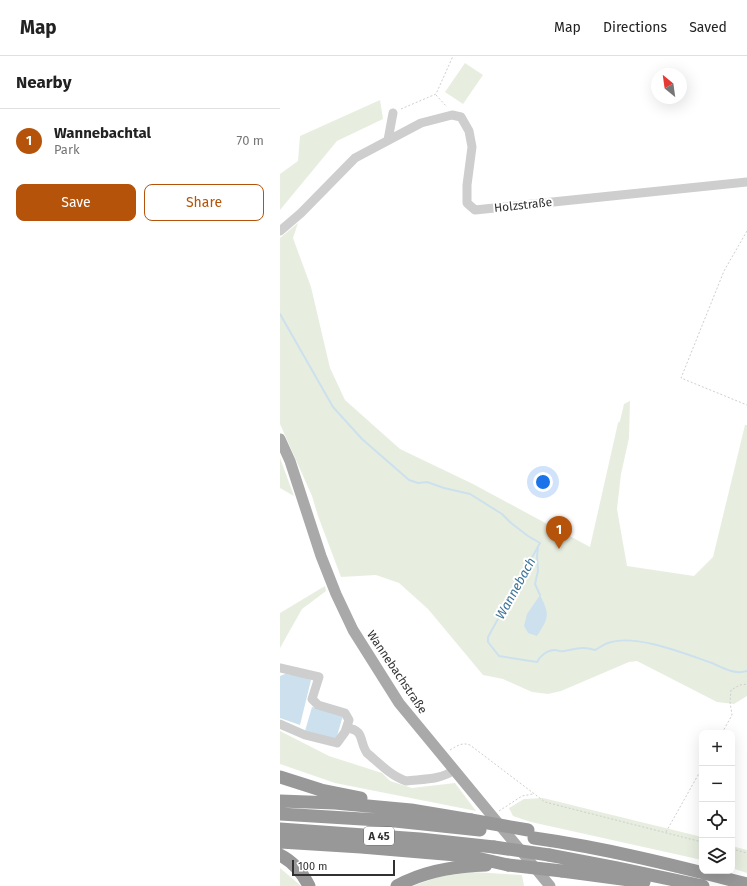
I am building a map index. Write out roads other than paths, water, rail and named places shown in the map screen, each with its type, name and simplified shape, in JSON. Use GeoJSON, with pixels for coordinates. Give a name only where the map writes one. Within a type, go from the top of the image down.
{"type":"FeatureCollection","features":[{"type":"Feature","properties":{"kind":"highway"},"geometry":{"type":"LineString","coordinates":[[280,777],[321,790],[390,804],[411,810]]}},
{"type":"Feature","properties":{"kind":"highway"},"geometry":{"type":"LineString","coordinates":[[280,801],[336,803],[411,810],[470,820],[531,834]]}},
{"type":"Feature","properties":{"kind":"highway","name":"A 45"},"geometry":{"type":"LineString","coordinates":[[280,814],[395,821],[531,834],[686,868],[747,884]]}},
{"type":"Feature","properties":{"kind":"highway","name":"A 45"},"geometry":{"type":"LineString","coordinates":[[280,829],[420,839],[494,847],[549,855],[697,885]]}},
{"type":"Feature","properties":{"kind":"highway"},"geometry":{"type":"LineString","coordinates":[[280,842],[468,856],[508,865],[643,882],[697,885]]}},
{"type":"Feature","properties":{"kind":"highway"},"geometry":{"type":"LineString","coordinates":[[280,855],[292,862],[297,867],[309,886]]}},
{"type":"Feature","properties":{"kind":"highway"},"geometry":{"type":"LineString","coordinates":[[397,886],[410,879],[442,869],[464,866],[508,865]]}},
{"type":"Feature","properties":{"kind":"main road","name":"Wannebachstraße"},"geometry":{"type":"LineString","coordinates":[[280,439],[290,461],[321,556],[336,594],[353,630],[399,703],[550,886]]}},
{"type":"Feature","properties":{"kind":"street"},"geometry":{"type":"LineString","coordinates":[[280,231],[355,158],[388,140],[393,113]]}},
{"type":"Feature","properties":{"kind":"street","name":"Holzstraße"},"geometry":{"type":"LineString","coordinates":[[388,140],[421,123],[452,115],[461,117],[468,131],[472,147],[467,185],[468,203],[475,210],[747,182]]}},
{"type":"Feature","properties":{"kind":"street"},"geometry":{"type":"LineString","coordinates":[[280,668],[319,677],[312,699],[318,705],[345,713],[349,720],[347,728],[340,741],[337,743],[305,735],[280,724]]}},
{"type":"Feature","properties":{"kind":"street"},"geometry":{"type":"LineString","coordinates":[[347,728],[353,729],[360,734],[367,753],[390,772],[406,781],[447,775],[454,770]]}},
{"type":"Feature","properties":{"kind":"water"},"geometry":{"type":"Polygon","coordinates":[[[540,595],[547,612],[547,616],[537,636],[528,633],[524,626],[527,614],[540,595]]]}},
{"type":"Feature","properties":{"kind":"water"},"geometry":{"type":"Polygon","coordinates":[[[285,674],[302,675],[311,680],[300,725],[280,718],[280,676],[285,674]]]}},
{"type":"Feature","properties":{"kind":"water"},"geometry":{"type":"Polygon","coordinates":[[[312,707],[343,715],[336,740],[305,731],[312,707]]]}},
{"type":"Feature","properties":{"kind":"waterway","name":"Wannebach"},"geometry":{"type":"LineString","coordinates":[[280,314],[333,407],[362,439],[409,480],[418,483],[427,482],[444,488],[470,494],[502,514],[528,536],[540,543],[488,637],[488,642],[499,656],[537,662],[544,654],[552,650],[563,651],[583,648],[595,650],[608,643],[632,641],[675,650],[734,672],[747,671]]}},
{"type":"Feature","properties":{"kind":"waterway"},"geometry":{"type":"LineString","coordinates":[[538,548],[538,571],[535,584],[540,595]]}},
{"type":"Feature","properties":{"kind":"place","name":"Wannebachtal"},"geometry":{"type":"Point","coordinates":[559,549]}}]}
